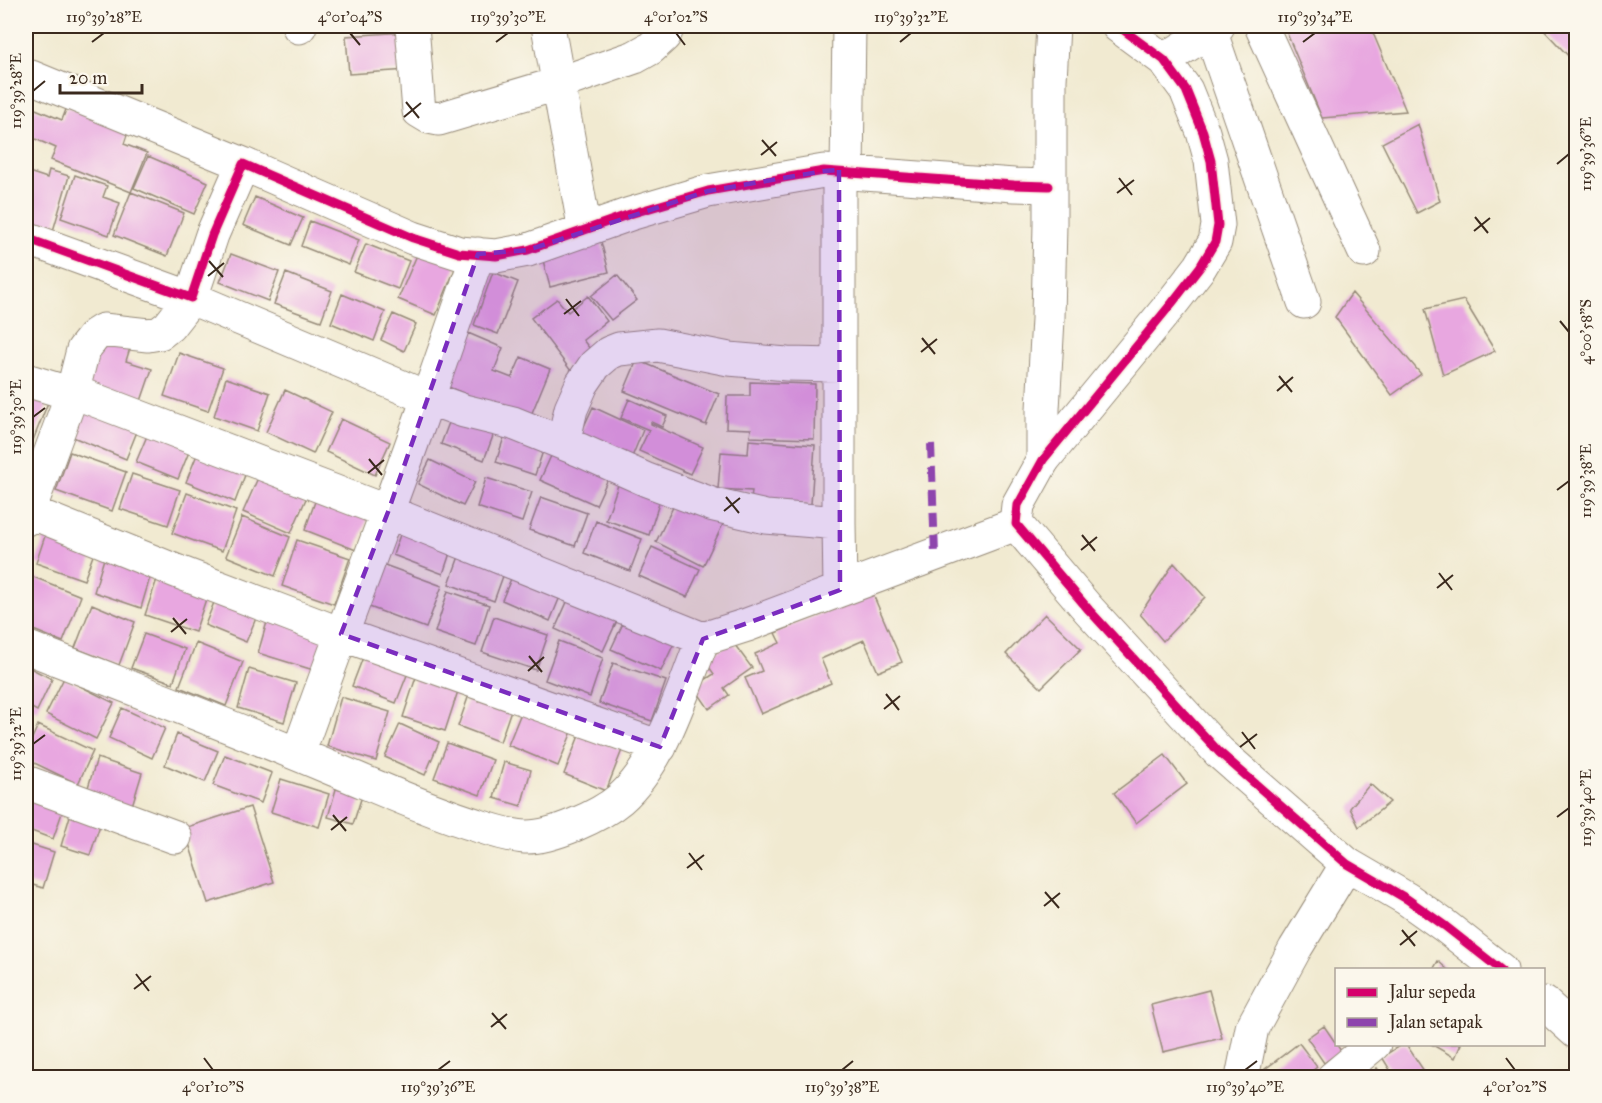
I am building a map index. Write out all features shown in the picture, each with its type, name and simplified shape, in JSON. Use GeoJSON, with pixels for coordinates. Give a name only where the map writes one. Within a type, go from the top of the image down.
{"type":"FeatureCollection","features":[{"type":"Feature","properties":{"kind":"street"},"geometry":{"type":"LineString","coordinates":[[412,26],[419,111],[429,117],[439,119],[557,84],[635,57],[651,48],[664,36],[670,26]]}},
{"type":"Feature","properties":{"kind":"street"},"geometry":{"type":"LineString","coordinates":[[548,26],[585,231]]}},
{"type":"Feature","properties":{"kind":"street"},"geometry":{"type":"LineString","coordinates":[[840,590],[838,365],[849,26]]}},
{"type":"Feature","properties":{"kind":"street"},"geometry":{"type":"LineString","coordinates":[[1043,460],[1042,409],[1049,277],[1050,80],[1053,26]]}},
{"type":"Feature","properties":{"kind":"street"},"geometry":{"type":"LineString","coordinates":[[1118,26],[1164,60],[1186,90],[1203,132],[1211,161],[1218,225],[1215,243],[1172,303],[1043,460],[1018,505],[1016,524],[1089,610],[1219,752],[1347,864],[1407,899],[1500,968]]}},
{"type":"Feature","properties":{"kind":"street"},"geometry":{"type":"LineString","coordinates":[[1261,26],[1364,251]]}},
{"type":"Feature","properties":{"kind":"street"},"geometry":{"type":"LineString","coordinates":[[1164,60],[1214,28],[1304,302]]}},
{"type":"Feature","properties":{"kind":"street"},"geometry":{"type":"LineString","coordinates":[[32,77],[243,164],[413,238],[459,253],[496,256],[528,250],[630,214],[708,191],[824,171],[1049,186]]}},
{"type":"Feature","properties":{"kind":"street"},"geometry":{"type":"LineString","coordinates":[[243,164],[212,236],[191,298],[169,326],[160,333],[148,335],[103,330],[95,335],[83,350],[72,394],[27,515],[341,633],[660,747]]}},
{"type":"Feature","properties":{"kind":"street"},"geometry":{"type":"LineString","coordinates":[[26,238],[191,298],[428,398],[464,411],[513,423],[714,506],[766,517],[838,523]]}},
{"type":"Feature","properties":{"kind":"street"},"geometry":{"type":"LineString","coordinates":[[298,754],[341,633],[388,512],[478,254]]}},
{"type":"Feature","properties":{"kind":"street"},"geometry":{"type":"LineString","coordinates":[[563,443],[571,409],[582,384],[595,364],[609,353],[619,349],[658,345],[729,359],[787,364],[838,365]]}},
{"type":"Feature","properties":{"kind":"street"},"geometry":{"type":"LineString","coordinates":[[26,380],[87,397],[388,512],[703,639],[747,626],[1016,524]]}},
{"type":"Feature","properties":{"kind":"street"},"geometry":{"type":"LineString","coordinates":[[26,647],[298,754],[450,817],[522,837],[543,837],[592,816],[620,799],[660,747],[703,639]]}},
{"type":"Feature","properties":{"kind":"street"},"geometry":{"type":"LineString","coordinates":[[26,782],[175,837]]}},
{"type":"Feature","properties":{"kind":"street"},"geometry":{"type":"LineString","coordinates":[[1242,1077],[1252,1029],[1295,949],[1347,864]]}},
{"type":"Feature","properties":{"kind":"street"},"geometry":{"type":"LineString","coordinates":[[1545,1004],[1576,1032]]}},
{"type":"Feature","properties":{"kind":"street"},"geometry":{"type":"LineString","coordinates":[[1333,1077],[1372,1046]]}},
{"type":"Feature","properties":{"kind":"highlighted area"},"geometry":{"type":"Polygon","coordinates":[[[839,170],[840,590],[703,639],[660,747],[341,634],[388,512],[478,254],[528,250],[708,191],[839,170]]]}},
{"type":"Feature","properties":{"kind":"building"},"geometry":{"type":"Polygon","coordinates":[[[1284,26],[1370,26],[1406,111],[1322,118],[1284,26]]]}},
{"type":"Feature","properties":{"kind":"building"},"geometry":{"type":"Polygon","coordinates":[[[1540,26],[1576,26],[1576,64],[1540,26]]]}},
{"type":"Feature","properties":{"kind":"building"},"geometry":{"type":"Polygon","coordinates":[[[405,32],[408,70],[349,74],[346,36],[405,32]]]}},
{"type":"Feature","properties":{"kind":"building"},"geometry":{"type":"Polygon","coordinates":[[[26,105],[62,120],[67,107],[128,132],[124,144],[147,153],[131,192],[51,160],[56,148],[26,135],[26,105]]]}},
{"type":"Feature","properties":{"kind":"building"},"geometry":{"type":"Polygon","coordinates":[[[1418,124],[1440,201],[1417,213],[1382,143],[1418,124]]]}},
{"type":"Feature","properties":{"kind":"building"},"geometry":{"type":"Polygon","coordinates":[[[148,156],[208,182],[194,214],[134,188],[148,156]]]}},
{"type":"Feature","properties":{"kind":"building"},"geometry":{"type":"Polygon","coordinates":[[[49,170],[69,176],[53,231],[26,223],[28,209],[26,208],[26,171],[47,178],[49,170]]]}},
{"type":"Feature","properties":{"kind":"building"},"geometry":{"type":"Polygon","coordinates":[[[75,175],[107,186],[103,197],[120,203],[109,235],[61,218],[75,175]]]}},
{"type":"Feature","properties":{"kind":"building"},"geometry":{"type":"Polygon","coordinates":[[[131,192],[184,213],[167,256],[114,235],[131,192]]]}},
{"type":"Feature","properties":{"kind":"building"},"geometry":{"type":"Polygon","coordinates":[[[255,197],[303,218],[291,245],[243,225],[255,197]]]}},
{"type":"Feature","properties":{"kind":"building"},"geometry":{"type":"Polygon","coordinates":[[[310,221],[359,240],[349,265],[301,246],[310,221]]]}},
{"type":"Feature","properties":{"kind":"building"},"geometry":{"type":"Polygon","coordinates":[[[599,234],[609,272],[550,287],[540,249],[599,234]]]}},
{"type":"Feature","properties":{"kind":"building"},"geometry":{"type":"Polygon","coordinates":[[[366,244],[409,261],[398,289],[354,272],[366,244]]]}},
{"type":"Feature","properties":{"kind":"building"},"geometry":{"type":"Polygon","coordinates":[[[420,248],[457,264],[436,315],[398,299],[420,248]]]}},
{"type":"Feature","properties":{"kind":"building"},"geometry":{"type":"Polygon","coordinates":[[[231,254],[279,272],[268,301],[220,282],[231,254]]]}},
{"type":"Feature","properties":{"kind":"building"},"geometry":{"type":"Polygon","coordinates":[[[493,272],[518,282],[498,334],[474,325],[493,272]]]}},
{"type":"Feature","properties":{"kind":"building"},"geometry":{"type":"Polygon","coordinates":[[[286,273],[332,291],[321,321],[274,304],[286,273]]]}},
{"type":"Feature","properties":{"kind":"building"},"geometry":{"type":"Polygon","coordinates":[[[617,275],[637,300],[611,320],[591,296],[617,275]]]}},
{"type":"Feature","properties":{"kind":"building"},"geometry":{"type":"Polygon","coordinates":[[[1352,293],[1421,374],[1392,395],[1335,317],[1352,293]]]}},
{"type":"Feature","properties":{"kind":"building"},"geometry":{"type":"Polygon","coordinates":[[[342,294],[385,312],[374,341],[331,323],[342,294]]]}},
{"type":"Feature","properties":{"kind":"building"},"geometry":{"type":"Polygon","coordinates":[[[588,296],[607,321],[583,340],[594,354],[571,371],[531,318],[557,299],[568,312],[588,296]]]}},
{"type":"Feature","properties":{"kind":"building"},"geometry":{"type":"Polygon","coordinates":[[[1464,300],[1495,351],[1443,375],[1425,309],[1464,300]]]}},
{"type":"Feature","properties":{"kind":"building"},"geometry":{"type":"Polygon","coordinates":[[[393,314],[416,324],[404,351],[381,340],[393,314]]]}},
{"type":"Feature","properties":{"kind":"building"},"geometry":{"type":"Polygon","coordinates":[[[468,333],[503,348],[494,371],[512,378],[521,357],[550,369],[529,420],[446,386],[468,333]]]}},
{"type":"Feature","properties":{"kind":"building"},"geometry":{"type":"Polygon","coordinates":[[[101,339],[130,348],[126,361],[152,369],[140,404],[86,387],[101,339]]]}},
{"type":"Feature","properties":{"kind":"building"},"geometry":{"type":"Polygon","coordinates":[[[179,353],[223,368],[208,411],[164,396],[179,353]]]}},
{"type":"Feature","properties":{"kind":"building"},"geometry":{"type":"Polygon","coordinates":[[[637,360],[719,394],[706,425],[624,391],[637,360]]]}},
{"type":"Feature","properties":{"kind":"building"},"geometry":{"type":"Polygon","coordinates":[[[226,378],[270,393],[257,431],[214,416],[226,378]]]}},
{"type":"Feature","properties":{"kind":"building"},"geometry":{"type":"Polygon","coordinates":[[[750,382],[815,384],[814,439],[750,437],[751,429],[726,428],[727,396],[750,396],[750,382]]]}},
{"type":"Feature","properties":{"kind":"building"},"geometry":{"type":"Polygon","coordinates":[[[26,384],[51,395],[28,453],[26,452],[26,384]]]}},
{"type":"Feature","properties":{"kind":"building"},"geometry":{"type":"Polygon","coordinates":[[[285,390],[332,412],[313,454],[266,432],[285,390]]]}},
{"type":"Feature","properties":{"kind":"building"},"geometry":{"type":"Polygon","coordinates":[[[629,399],[667,416],[662,427],[651,422],[651,424],[703,447],[690,474],[639,451],[649,430],[621,418],[629,399]]]}},
{"type":"Feature","properties":{"kind":"building"},"geometry":{"type":"Polygon","coordinates":[[[86,402],[140,424],[126,459],[73,437],[86,402]]]}},
{"type":"Feature","properties":{"kind":"building"},"geometry":{"type":"Polygon","coordinates":[[[593,407],[643,430],[632,457],[580,435],[593,407]]]}},
{"type":"Feature","properties":{"kind":"building"},"geometry":{"type":"Polygon","coordinates":[[[453,412],[496,428],[484,460],[441,444],[453,412]]]}},
{"type":"Feature","properties":{"kind":"building"},"geometry":{"type":"Polygon","coordinates":[[[341,419],[390,442],[375,475],[326,452],[341,419]]]}},
{"type":"Feature","properties":{"kind":"building"},"geometry":{"type":"Polygon","coordinates":[[[152,424],[193,442],[178,479],[136,462],[152,424]]]}},
{"type":"Feature","properties":{"kind":"building"},"geometry":{"type":"Polygon","coordinates":[[[507,428],[546,442],[535,475],[496,462],[507,428]]]}},
{"type":"Feature","properties":{"kind":"building"},"geometry":{"type":"Polygon","coordinates":[[[749,440],[815,445],[811,504],[751,500],[752,491],[718,489],[721,452],[748,454],[749,440]]]}},
{"type":"Feature","properties":{"kind":"building"},"geometry":{"type":"Polygon","coordinates":[[[556,445],[612,470],[596,505],[540,480],[556,445]]]}},
{"type":"Feature","properties":{"kind":"building"},"geometry":{"type":"Polygon","coordinates":[[[200,447],[248,467],[235,502],[186,482],[200,447]]]}},
{"type":"Feature","properties":{"kind":"building"},"geometry":{"type":"Polygon","coordinates":[[[70,452],[126,472],[112,511],[56,491],[70,452]]]}},
{"type":"Feature","properties":{"kind":"building"},"geometry":{"type":"Polygon","coordinates":[[[430,460],[475,482],[463,506],[418,484],[430,460]]]}},
{"type":"Feature","properties":{"kind":"building"},"geometry":{"type":"Polygon","coordinates":[[[261,471],[309,492],[291,533],[243,512],[261,471]]]}},
{"type":"Feature","properties":{"kind":"building"},"geometry":{"type":"Polygon","coordinates":[[[132,474],[180,490],[168,525],[120,509],[132,474]]]}},
{"type":"Feature","properties":{"kind":"building"},"geometry":{"type":"Polygon","coordinates":[[[486,478],[532,492],[522,522],[477,507],[486,478]]]}},
{"type":"Feature","properties":{"kind":"building"},"geometry":{"type":"Polygon","coordinates":[[[620,479],[662,494],[649,535],[606,520],[620,479]]]}},
{"type":"Feature","properties":{"kind":"building"},"geometry":{"type":"Polygon","coordinates":[[[187,493],[236,511],[222,551],[172,533],[187,493]]]}},
{"type":"Feature","properties":{"kind":"building"},"geometry":{"type":"Polygon","coordinates":[[[317,496],[369,515],[356,550],[305,530],[317,496]]]}},
{"type":"Feature","properties":{"kind":"building"},"geometry":{"type":"Polygon","coordinates":[[[541,497],[587,513],[575,546],[529,530],[541,497]]]}},
{"type":"Feature","properties":{"kind":"building"},"geometry":{"type":"Polygon","coordinates":[[[676,501],[723,524],[703,566],[656,542],[676,501]]]}},
{"type":"Feature","properties":{"kind":"building"},"geometry":{"type":"Polygon","coordinates":[[[242,517],[290,537],[275,576],[226,556],[242,517]]]}},
{"type":"Feature","properties":{"kind":"building"},"geometry":{"type":"Polygon","coordinates":[[[596,521],[642,539],[630,571],[584,553],[596,521]]]}},
{"type":"Feature","properties":{"kind":"building"},"geometry":{"type":"Polygon","coordinates":[[[49,524],[98,542],[84,580],[36,563],[49,524]]]}},
{"type":"Feature","properties":{"kind":"building"},"geometry":{"type":"Polygon","coordinates":[[[403,526],[453,544],[443,574],[393,555],[403,526]]]}},
{"type":"Feature","properties":{"kind":"building"},"geometry":{"type":"Polygon","coordinates":[[[297,540],[350,558],[334,604],[282,586],[297,540]]]}},
{"type":"Feature","properties":{"kind":"building"},"geometry":{"type":"Polygon","coordinates":[[[652,547],[700,569],[687,597],[639,576],[652,547]]]}},
{"type":"Feature","properties":{"kind":"building"},"geometry":{"type":"Polygon","coordinates":[[[462,548],[507,565],[494,601],[449,584],[462,548]]]}},
{"type":"Feature","properties":{"kind":"building"},"geometry":{"type":"Polygon","coordinates":[[[106,552],[153,567],[141,608],[94,592],[106,552]]]}},
{"type":"Feature","properties":{"kind":"building"},"geometry":{"type":"Polygon","coordinates":[[[379,563],[442,586],[426,628],[364,605],[379,563]]]}},
{"type":"Feature","properties":{"kind":"building"},"geometry":{"type":"Polygon","coordinates":[[[1174,563],[1205,597],[1163,641],[1140,614],[1174,563]]]}},
{"type":"Feature","properties":{"kind":"building"},"geometry":{"type":"Polygon","coordinates":[[[516,567],[564,587],[550,621],[502,600],[516,567]]]}},
{"type":"Feature","properties":{"kind":"building"},"geometry":{"type":"Polygon","coordinates":[[[31,576],[81,596],[63,642],[26,627],[26,590],[31,576]]]}},
{"type":"Feature","properties":{"kind":"building"},"geometry":{"type":"Polygon","coordinates":[[[157,579],[207,596],[195,632],[145,615],[157,579]]]}},
{"type":"Feature","properties":{"kind":"building"},"geometry":{"type":"Polygon","coordinates":[[[448,591],[489,605],[476,646],[435,632],[448,591]]]}},
{"type":"Feature","properties":{"kind":"building"},"geometry":{"type":"Polygon","coordinates":[[[572,591],[620,614],[603,651],[555,629],[572,591]]]}},
{"type":"Feature","properties":{"kind":"building"},"geometry":{"type":"Polygon","coordinates":[[[872,592],[902,662],[878,672],[864,640],[821,659],[831,683],[761,714],[745,678],[762,671],[755,654],[780,643],[775,633],[872,592]]]}},
{"type":"Feature","properties":{"kind":"building"},"geometry":{"type":"Polygon","coordinates":[[[217,595],[259,611],[246,642],[205,625],[217,595]]]}},
{"type":"Feature","properties":{"kind":"building"},"geometry":{"type":"Polygon","coordinates":[[[92,604],[135,622],[119,665],[75,648],[92,604]]]}},
{"type":"Feature","properties":{"kind":"building"},"geometry":{"type":"Polygon","coordinates":[[[1045,614],[1081,649],[1041,688],[1006,654],[1045,614]]]}},
{"type":"Feature","properties":{"kind":"building"},"geometry":{"type":"Polygon","coordinates":[[[269,615],[331,633],[320,672],[258,653],[269,615]]]}},
{"type":"Feature","properties":{"kind":"building"},"geometry":{"type":"Polygon","coordinates":[[[627,615],[677,637],[661,671],[611,649],[627,615]]]}},
{"type":"Feature","properties":{"kind":"building"},"geometry":{"type":"Polygon","coordinates":[[[494,617],[548,635],[536,670],[482,652],[494,617]]]}},
{"type":"Feature","properties":{"kind":"building"},"geometry":{"type":"Polygon","coordinates":[[[144,634],[185,649],[173,683],[131,668],[144,634]]]}},
{"type":"Feature","properties":{"kind":"building"},"geometry":{"type":"Polygon","coordinates":[[[559,641],[603,658],[590,697],[545,680],[559,641]]]}},
{"type":"Feature","properties":{"kind":"building"},"geometry":{"type":"Polygon","coordinates":[[[732,641],[752,668],[724,688],[729,695],[709,709],[694,687],[714,674],[705,661],[732,641]]]}},
{"type":"Feature","properties":{"kind":"building"},"geometry":{"type":"Polygon","coordinates":[[[196,643],[243,662],[226,706],[179,687],[196,643]]]}},
{"type":"Feature","properties":{"kind":"building"},"geometry":{"type":"Polygon","coordinates":[[[365,652],[409,670],[396,703],[352,686],[365,652]]]}},
{"type":"Feature","properties":{"kind":"building"},"geometry":{"type":"Polygon","coordinates":[[[613,663],[666,681],[652,721],[599,703],[613,663]]]}},
{"type":"Feature","properties":{"kind":"building"},"geometry":{"type":"Polygon","coordinates":[[[26,666],[52,679],[37,711],[26,705],[26,666]]]}},
{"type":"Feature","properties":{"kind":"building"},"geometry":{"type":"Polygon","coordinates":[[[249,669],[296,683],[284,722],[238,708],[249,669]]]}},
{"type":"Feature","properties":{"kind":"building"},"geometry":{"type":"Polygon","coordinates":[[[417,674],[459,688],[445,731],[403,717],[417,674]]]}},
{"type":"Feature","properties":{"kind":"building"},"geometry":{"type":"Polygon","coordinates":[[[64,678],[114,703],[96,739],[46,714],[64,678]]]}},
{"type":"Feature","properties":{"kind":"building"},"geometry":{"type":"Polygon","coordinates":[[[470,692],[512,707],[500,742],[458,726],[470,692]]]}},
{"type":"Feature","properties":{"kind":"building"},"geometry":{"type":"Polygon","coordinates":[[[341,697],[390,712],[376,761],[327,746],[341,697]]]}},
{"type":"Feature","properties":{"kind":"building"},"geometry":{"type":"Polygon","coordinates":[[[122,708],[165,728],[152,758],[109,738],[122,708]]]}},
{"type":"Feature","properties":{"kind":"building"},"geometry":{"type":"Polygon","coordinates":[[[523,708],[573,729],[558,766],[508,745],[523,708]]]}},
{"type":"Feature","properties":{"kind":"building"},"geometry":{"type":"Polygon","coordinates":[[[400,724],[439,742],[425,775],[385,757],[400,724]]]}},
{"type":"Feature","properties":{"kind":"building"},"geometry":{"type":"Polygon","coordinates":[[[38,725],[93,751],[78,784],[26,759],[26,752],[38,725]]]}},
{"type":"Feature","properties":{"kind":"building"},"geometry":{"type":"Polygon","coordinates":[[[580,733],[622,750],[606,791],[564,774],[580,733]]]}},
{"type":"Feature","properties":{"kind":"building"},"geometry":{"type":"Polygon","coordinates":[[[177,734],[218,751],[205,782],[165,765],[177,734]]]}},
{"type":"Feature","properties":{"kind":"building"},"geometry":{"type":"Polygon","coordinates":[[[447,743],[493,760],[480,795],[434,778],[447,743]]]}},
{"type":"Feature","properties":{"kind":"building"},"geometry":{"type":"Polygon","coordinates":[[[225,755],[272,773],[261,803],[213,785],[225,755]]]}},
{"type":"Feature","properties":{"kind":"building"},"geometry":{"type":"Polygon","coordinates":[[[1165,755],[1187,784],[1136,823],[1114,793],[1165,755]]]}},
{"type":"Feature","properties":{"kind":"building"},"geometry":{"type":"Polygon","coordinates":[[[97,758],[142,773],[131,809],[86,794],[97,758]]]}},
{"type":"Feature","properties":{"kind":"building"},"geometry":{"type":"Polygon","coordinates":[[[504,762],[531,770],[521,806],[494,798],[504,762]]]}},
{"type":"Feature","properties":{"kind":"building"},"geometry":{"type":"Polygon","coordinates":[[[281,779],[329,794],[319,827],[271,812],[281,779]]]}},
{"type":"Feature","properties":{"kind":"building"},"geometry":{"type":"Polygon","coordinates":[[[1370,784],[1390,802],[1359,827],[1350,808],[1370,784]]]}},
{"type":"Feature","properties":{"kind":"building"},"geometry":{"type":"Polygon","coordinates":[[[336,789],[362,796],[353,824],[328,817],[336,789]]]}},
{"type":"Feature","properties":{"kind":"building"},"geometry":{"type":"Polygon","coordinates":[[[26,798],[63,810],[53,839],[26,829],[26,798]]]}},
{"type":"Feature","properties":{"kind":"building"},"geometry":{"type":"Polygon","coordinates":[[[250,807],[274,882],[208,903],[184,828],[250,807]]]}},
{"type":"Feature","properties":{"kind":"building"},"geometry":{"type":"Polygon","coordinates":[[[70,816],[100,825],[90,855],[61,846],[70,816]]]}},
{"type":"Feature","properties":{"kind":"building"},"geometry":{"type":"Polygon","coordinates":[[[26,843],[54,852],[43,888],[26,883],[26,843]]]}},
{"type":"Feature","properties":{"kind":"building"},"geometry":{"type":"Polygon","coordinates":[[[1438,961],[1446,968],[1434,968],[1438,961]]]}},
{"type":"Feature","properties":{"kind":"building"},"geometry":{"type":"Polygon","coordinates":[[[1209,990],[1222,1038],[1163,1052],[1151,1005],[1209,990]]]}},
{"type":"Feature","properties":{"kind":"building"},"geometry":{"type":"Polygon","coordinates":[[[1324,1026],[1335,1042],[1335,1046],[1341,1051],[1324,1063],[1307,1038],[1324,1026]]]}},
{"type":"Feature","properties":{"kind":"building"},"geometry":{"type":"Polygon","coordinates":[[[1299,1043],[1317,1067],[1303,1078],[1264,1078],[1260,1073],[1299,1043]]]}},
{"type":"Feature","properties":{"kind":"building"},"geometry":{"type":"Polygon","coordinates":[[[1399,1046],[1407,1046],[1426,1074],[1419,1078],[1395,1078],[1382,1057],[1399,1046]]]}},
{"type":"Feature","properties":{"kind":"building"},"geometry":{"type":"Polygon","coordinates":[[[1434,1046],[1460,1046],[1455,1058],[1434,1046]]]}},
{"type":"Feature","properties":{"kind":"building"},"geometry":{"type":"Polygon","coordinates":[[[1377,1068],[1384,1078],[1366,1078],[1377,1068]]]}},
{"type":"Feature","properties":{"kind":"marked path"},"geometry":{"type":"LineString","coordinates":[[931,444],[935,554]]}},
{"type":"Feature","properties":{"kind":"cycle path"},"geometry":{"type":"LineString","coordinates":[[1118,26],[1164,60],[1186,90],[1203,132],[1211,161],[1218,225],[1215,242],[1200,267],[1172,303],[1043,460],[1018,505],[1016,524],[1089,610],[1219,752],[1347,864],[1407,899],[1498,968]]}},
{"type":"Feature","properties":{"kind":"cycle path"},"geometry":{"type":"LineString","coordinates":[[26,238],[191,298],[212,235],[243,164],[413,238],[459,253],[496,256],[528,250],[630,214],[708,191],[824,171],[1049,186]]}}]}
